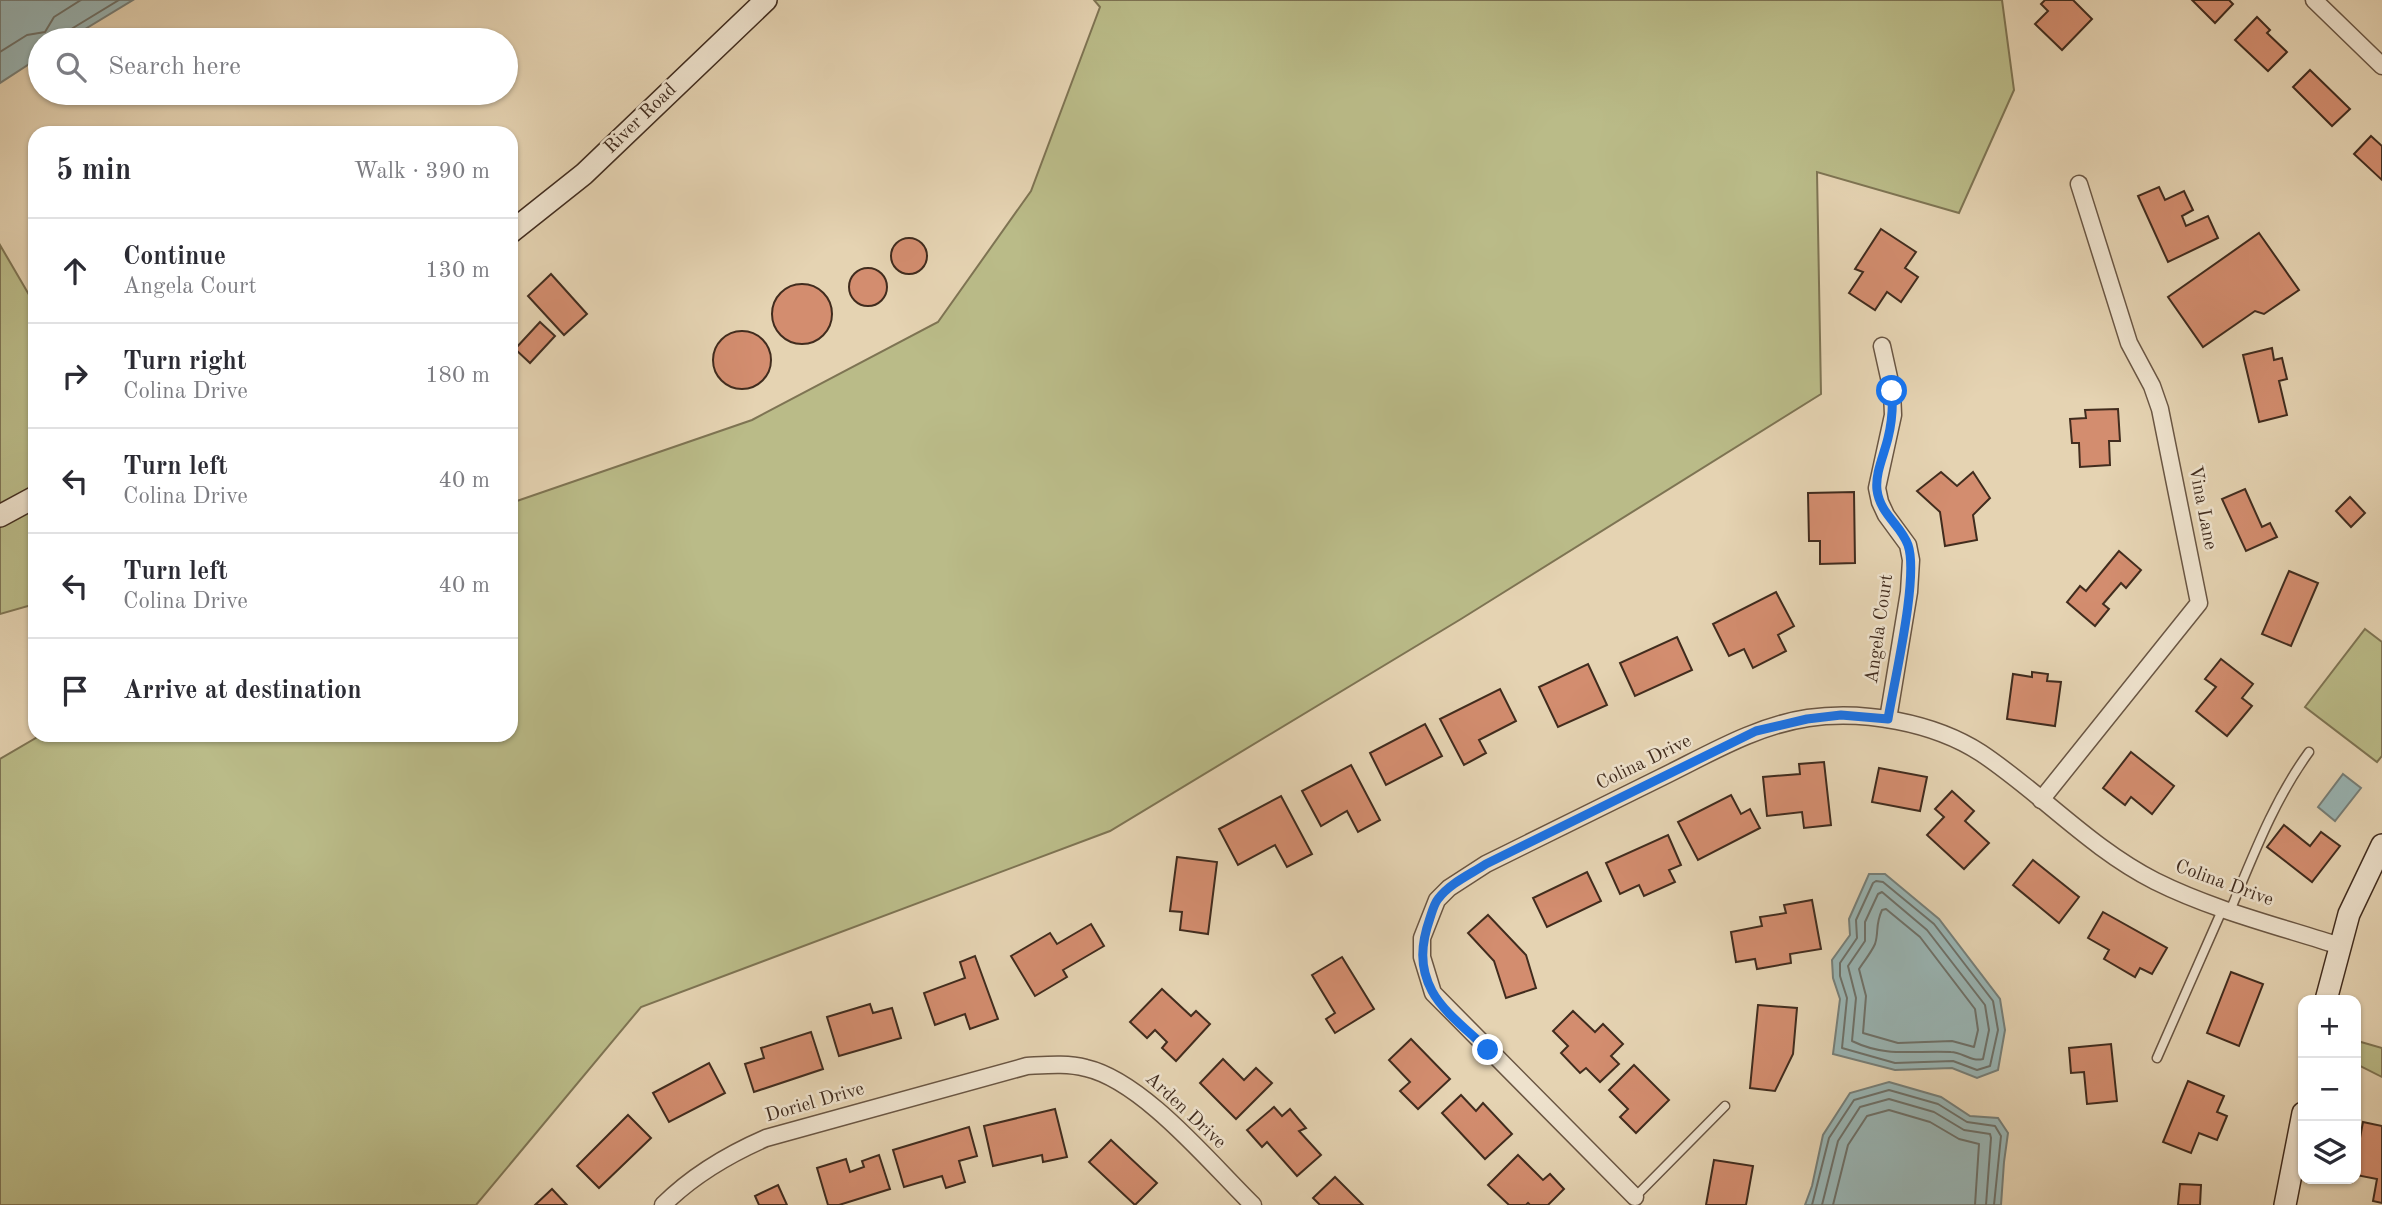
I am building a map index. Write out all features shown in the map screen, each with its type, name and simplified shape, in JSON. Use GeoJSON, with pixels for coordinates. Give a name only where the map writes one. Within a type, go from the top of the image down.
{"type":"FeatureCollection","features":[{"type":"Feature","properties":{"kind":"main road","name":"River Road"},"geometry":{"type":"LineString","coordinates":[[518,226],[584,174],[766,0]]}},
{"type":"Feature","properties":{"kind":"main road"},"geometry":{"type":"LineString","coordinates":[[0,516],[28,501]]}},
{"type":"Feature","properties":{"kind":"main road"},"geometry":{"type":"LineString","coordinates":[[2327,995],[2349,914],[2382,845]]}},
{"type":"Feature","properties":{"kind":"main road"},"geometry":{"type":"LineString","coordinates":[[2285,1205],[2301,1121]]}},
{"type":"Feature","properties":{"kind":"street"},"geometry":{"type":"LineString","coordinates":[[2314,0],[2378,56]]}},
{"type":"Feature","properties":{"kind":"street","name":"Vina Lane"},"geometry":{"type":"LineString","coordinates":[[2041,800],[2199,603],[2160,409],[2152,386],[2129,343],[2079,184]]}},
{"type":"Feature","properties":{"kind":"street","name":"Angela Court"},"geometry":{"type":"LineString","coordinates":[[1882,346],[1892,391],[1893,415],[1877,488],[1886,515],[1902,533],[1908,545],[1911,561],[1909,592],[1888,719]]}},
{"type":"Feature","properties":{"kind":"street","name":"Colina Drive"},"geometry":{"type":"LineString","coordinates":[[1635,1197],[1433,993],[1422,957],[1422,938],[1437,900],[1449,888],[1486,864],[1756,731],[1807,719],[1841,715],[1904,722],[1957,741],[1980,753],[2089,838],[2156,881],[2226,910],[2340,946]]}},
{"type":"Feature","properties":{"kind":"street","name":"Arden Drive"},"geometry":{"type":"LineString","coordinates":[[995,1074],[1027,1066],[1066,1064],[1089,1068],[1113,1077],[1159,1112],[1252,1205]]}},
{"type":"Feature","properties":{"kind":"street","name":"Doriel Drive"},"geometry":{"type":"LineString","coordinates":[[663,1205],[695,1176],[734,1152],[766,1138],[995,1074]]}},
{"type":"Feature","properties":{"kind":"lane"},"geometry":{"type":"LineString","coordinates":[[2157,1058],[2276,805],[2288,781],[2309,752]]}},
{"type":"Feature","properties":{"kind":"lane","name":"Colina Drive"},"geometry":{"type":"LineString","coordinates":[[1635,1197],[1726,1106]]}},
{"type":"Feature","properties":{"kind":"green space"},"geometry":{"type":"Polygon","coordinates":[[[1094,0],[2002,0],[2014,90],[1959,213],[1817,172],[1821,394],[1461,619],[1110,831],[641,1007],[476,1205],[0,1205],[0,759],[29,742],[518,742],[518,501],[752,420],[938,322],[1031,191],[1100,7],[1094,0]]]}},
{"type":"Feature","properties":{"kind":"green space"},"geometry":{"type":"Polygon","coordinates":[[[0,245],[28,293],[28,606],[0,614],[0,245]]]}},
{"type":"Feature","properties":{"kind":"green space"},"geometry":{"type":"Polygon","coordinates":[[[2365,629],[2382,642],[2382,756],[2377,762],[2305,707],[2365,629]]]}},
{"type":"Feature","properties":{"kind":"green space"},"geometry":{"type":"Polygon","coordinates":[[[2361,1042],[2382,1048],[2382,1077],[2361,1066],[2361,1042]]]}},
{"type":"Feature","properties":{"kind":"water"},"geometry":{"type":"Polygon","coordinates":[[[0,0],[133,0],[87,28],[28,28],[28,65],[0,83],[0,0]]]}},
{"type":"Feature","properties":{"kind":"water"},"geometry":{"type":"Polygon","coordinates":[[[2343,774],[2361,788],[2335,821],[2318,807],[2343,774]]]}},
{"type":"Feature","properties":{"kind":"water"},"geometry":{"type":"Polygon","coordinates":[[[1869,874],[1885,874],[1939,919],[2000,999],[2005,1030],[1998,1070],[1977,1078],[1952,1068],[1895,1070],[1833,1054],[1840,999],[1833,978],[1832,960],[1850,935],[1849,919],[1869,874]]]}},
{"type":"Feature","properties":{"kind":"water"},"geometry":{"type":"Polygon","coordinates":[[[1889,1082],[1941,1097],[1970,1116],[1998,1118],[2008,1133],[2001,1205],[1805,1205],[1823,1135],[1850,1093],[1889,1082]]]}},
{"type":"Feature","properties":{"kind":"building"},"geometry":{"type":"Polygon","coordinates":[[[2045,0],[2073,0],[2092,19],[2062,50],[2035,24],[2048,11],[2041,4],[2045,0]]]}},
{"type":"Feature","properties":{"kind":"building"},"geometry":{"type":"Polygon","coordinates":[[[2192,0],[2229,0],[2233,4],[2215,23],[2192,0]]]}},
{"type":"Feature","properties":{"kind":"building"},"geometry":{"type":"Polygon","coordinates":[[[2257,17],[2270,30],[2267,33],[2287,52],[2268,71],[2235,40],[2257,17]]]}},
{"type":"Feature","properties":{"kind":"building"},"geometry":{"type":"Polygon","coordinates":[[[2310,70],[2350,109],[2332,126],[2293,87],[2310,70]]]}},
{"type":"Feature","properties":{"kind":"building"},"geometry":{"type":"Polygon","coordinates":[[[2371,136],[2382,146],[2382,180],[2354,154],[2371,136]]]}},
{"type":"Feature","properties":{"kind":"building"},"geometry":{"type":"Polygon","coordinates":[[[2159,187],[2165,200],[2184,191],[2193,210],[2182,216],[2186,226],[2208,216],[2218,238],[2168,262],[2138,196],[2159,187]]]}},
{"type":"Feature","properties":{"kind":"building"},"geometry":{"type":"Polygon","coordinates":[[[1881,229],[1916,252],[1905,268],[1918,277],[1901,302],[1887,292],[1875,310],[1849,293],[1863,272],[1855,269],[1881,229]]]}},
{"type":"Feature","properties":{"kind":"building"},"geometry":{"type":"Polygon","coordinates":[[[2259,233],[2299,290],[2264,314],[2255,311],[2203,347],[2168,297],[2259,233]]]}},
{"type":"Feature","properties":{"kind":"building"},"geometry":{"type":"Polygon","coordinates":[[[909,238],[922,243],[927,256],[922,269],[909,274],[896,269],[891,256],[896,243],[909,238]]]}},
{"type":"Feature","properties":{"kind":"building"},"geometry":{"type":"Polygon","coordinates":[[[868,268],[881,274],[887,287],[881,300],[868,306],[855,300],[849,287],[855,274],[868,268]]]}},
{"type":"Feature","properties":{"kind":"building"},"geometry":{"type":"Polygon","coordinates":[[[551,274],[587,314],[564,335],[528,296],[551,274]]]}},
{"type":"Feature","properties":{"kind":"building"},"geometry":{"type":"Polygon","coordinates":[[[802,284],[823,293],[832,314],[823,335],[802,344],[781,335],[772,314],[781,293],[802,284]]]}},
{"type":"Feature","properties":{"kind":"building"},"geometry":{"type":"Polygon","coordinates":[[[540,322],[555,336],[530,363],[518,352],[518,346],[540,322]]]}},
{"type":"Feature","properties":{"kind":"building"},"geometry":{"type":"Polygon","coordinates":[[[742,331],[753,333],[766,344],[771,360],[769,371],[758,384],[742,389],[731,387],[718,376],[713,360],[715,349],[726,336],[742,331]]]}},
{"type":"Feature","properties":{"kind":"building"},"geometry":{"type":"Polygon","coordinates":[[[2272,348],[2274,360],[2282,358],[2287,379],[2279,381],[2287,415],[2259,422],[2243,355],[2272,348]]]}},
{"type":"Feature","properties":{"kind":"building"},"geometry":{"type":"Polygon","coordinates":[[[2118,409],[2120,441],[2109,441],[2110,465],[2080,467],[2079,443],[2072,443],[2070,419],[2086,418],[2085,410],[2118,409]]]}},
{"type":"Feature","properties":{"kind":"building"},"geometry":{"type":"Polygon","coordinates":[[[1941,472],[1957,486],[1973,472],[1990,498],[1973,515],[1977,540],[1945,546],[1940,512],[1917,491],[1941,472]]]}},
{"type":"Feature","properties":{"kind":"building"},"geometry":{"type":"Polygon","coordinates":[[[2245,489],[2262,527],[2270,523],[2277,537],[2246,551],[2222,499],[2245,489]]]}},
{"type":"Feature","properties":{"kind":"building"},"geometry":{"type":"Polygon","coordinates":[[[1854,492],[1855,563],[1820,564],[1820,541],[1809,541],[1808,493],[1854,492]]]}},
{"type":"Feature","properties":{"kind":"building"},"geometry":{"type":"Polygon","coordinates":[[[2350,497],[2365,513],[2351,527],[2336,511],[2350,497]]]}},
{"type":"Feature","properties":{"kind":"building"},"geometry":{"type":"Polygon","coordinates":[[[2119,551],[2141,570],[2126,588],[2121,583],[2103,604],[2109,609],[2095,626],[2067,602],[2080,586],[2086,591],[2119,551]]]}},
{"type":"Feature","properties":{"kind":"building"},"geometry":{"type":"Polygon","coordinates":[[[2289,571],[2318,583],[2291,646],[2262,634],[2289,571]]]}},
{"type":"Feature","properties":{"kind":"building"},"geometry":{"type":"Polygon","coordinates":[[[1776,592],[1794,626],[1778,635],[1786,651],[1753,668],[1744,649],[1729,656],[1713,624],[1776,592]]]}},
{"type":"Feature","properties":{"kind":"building"},"geometry":{"type":"Polygon","coordinates":[[[1677,637],[1692,670],[1635,696],[1620,663],[1677,637]]]}},
{"type":"Feature","properties":{"kind":"building"},"geometry":{"type":"Polygon","coordinates":[[[2221,659],[2253,684],[2242,698],[2252,706],[2227,736],[2196,711],[2216,687],[2205,679],[2221,659]]]}},
{"type":"Feature","properties":{"kind":"building"},"geometry":{"type":"Polygon","coordinates":[[[1588,664],[1607,705],[1558,727],[1539,687],[1588,664]]]}},
{"type":"Feature","properties":{"kind":"building"},"geometry":{"type":"Polygon","coordinates":[[[2032,672],[2048,674],[2047,681],[2061,682],[2055,726],[2007,719],[2013,674],[2032,677],[2032,672]]]}},
{"type":"Feature","properties":{"kind":"building"},"geometry":{"type":"Polygon","coordinates":[[[1500,689],[1516,721],[1479,740],[1486,753],[1464,765],[1440,719],[1500,689]]]}},
{"type":"Feature","properties":{"kind":"building"},"geometry":{"type":"Polygon","coordinates":[[[1425,724],[1442,756],[1386,785],[1370,753],[1425,724]]]}},
{"type":"Feature","properties":{"kind":"building"},"geometry":{"type":"Polygon","coordinates":[[[2131,752],[2174,786],[2152,814],[2131,797],[2125,805],[2103,788],[2131,752]]]}},
{"type":"Feature","properties":{"kind":"building"},"geometry":{"type":"Polygon","coordinates":[[[1824,762],[1831,825],[1804,828],[1802,812],[1767,816],[1763,777],[1800,774],[1799,764],[1824,762]]]}},
{"type":"Feature","properties":{"kind":"building"},"geometry":{"type":"Polygon","coordinates":[[[1351,765],[1380,820],[1358,832],[1347,811],[1321,826],[1302,791],[1351,765]]]}},
{"type":"Feature","properties":{"kind":"building"},"geometry":{"type":"Polygon","coordinates":[[[1879,768],[1927,777],[1920,811],[1872,802],[1879,768]]]}},
{"type":"Feature","properties":{"kind":"building"},"geometry":{"type":"Polygon","coordinates":[[[1952,791],[1974,811],[1965,821],[1989,843],[1964,869],[1927,835],[1944,817],[1935,809],[1952,791]]]}},
{"type":"Feature","properties":{"kind":"building"},"geometry":{"type":"Polygon","coordinates":[[[1731,795],[1741,814],[1750,809],[1760,828],[1698,860],[1678,822],[1731,795]]]}},
{"type":"Feature","properties":{"kind":"building"},"geometry":{"type":"Polygon","coordinates":[[[1281,796],[1312,854],[1287,867],[1275,845],[1238,865],[1219,829],[1281,796]]]}},
{"type":"Feature","properties":{"kind":"building"},"geometry":{"type":"Polygon","coordinates":[[[2284,825],[2310,846],[2321,832],[2340,846],[2312,882],[2267,847],[2284,825]]]}},
{"type":"Feature","properties":{"kind":"building"},"geometry":{"type":"Polygon","coordinates":[[[1668,835],[1681,865],[1669,870],[1675,882],[1644,896],[1639,885],[1620,894],[1606,863],[1668,835]]]}},
{"type":"Feature","properties":{"kind":"building"},"geometry":{"type":"Polygon","coordinates":[[[1177,857],[1217,862],[1208,934],[1180,930],[1182,912],[1170,911],[1177,857]]]}},
{"type":"Feature","properties":{"kind":"building"},"geometry":{"type":"Polygon","coordinates":[[[2033,860],[2079,897],[2059,923],[2013,885],[2033,860]]]}},
{"type":"Feature","properties":{"kind":"building"},"geometry":{"type":"Polygon","coordinates":[[[1587,872],[1601,901],[1547,927],[1533,898],[1587,872]]]}},
{"type":"Feature","properties":{"kind":"building"},"geometry":{"type":"Polygon","coordinates":[[[1812,900],[1821,949],[1790,954],[1791,963],[1757,969],[1755,959],[1736,962],[1731,932],[1762,926],[1760,917],[1786,913],[1784,905],[1812,900]]]}},
{"type":"Feature","properties":{"kind":"building"},"geometry":{"type":"Polygon","coordinates":[[[2103,912],[2167,948],[2152,974],[2140,968],[2135,977],[2104,959],[2109,950],[2088,938],[2103,912]]]}},
{"type":"Feature","properties":{"kind":"building"},"geometry":{"type":"Polygon","coordinates":[[[1488,915],[1526,955],[1536,988],[1506,998],[1494,961],[1468,933],[1488,915]]]}},
{"type":"Feature","properties":{"kind":"building"},"geometry":{"type":"Polygon","coordinates":[[[1091,924],[1104,946],[1063,970],[1067,977],[1035,996],[1011,956],[1050,933],[1057,944],[1091,924]]]}},
{"type":"Feature","properties":{"kind":"building"},"geometry":{"type":"Polygon","coordinates":[[[975,956],[998,1019],[970,1029],[965,1014],[935,1025],[924,993],[965,978],[960,962],[975,956]]]}},
{"type":"Feature","properties":{"kind":"building"},"geometry":{"type":"Polygon","coordinates":[[[1342,957],[1374,1009],[1335,1033],[1326,1019],[1335,1013],[1312,975],[1342,957]]]}},
{"type":"Feature","properties":{"kind":"building"},"geometry":{"type":"Polygon","coordinates":[[[2231,972],[2263,984],[2239,1046],[2207,1033],[2231,972]]]}},
{"type":"Feature","properties":{"kind":"building"},"geometry":{"type":"Polygon","coordinates":[[[1162,989],[1191,1016],[1196,1011],[1210,1024],[1176,1061],[1162,1048],[1167,1042],[1155,1030],[1147,1038],[1130,1022],[1162,989]]]}},
{"type":"Feature","properties":{"kind":"building"},"geometry":{"type":"Polygon","coordinates":[[[870,1004],[873,1013],[892,1008],[901,1038],[839,1056],[827,1017],[870,1004]]]}},
{"type":"Feature","properties":{"kind":"building"},"geometry":{"type":"Polygon","coordinates":[[[1758,1005],[1797,1008],[1793,1054],[1775,1091],[1750,1088],[1758,1005]]]}},
{"type":"Feature","properties":{"kind":"building"},"geometry":{"type":"Polygon","coordinates":[[[1573,1011],[1595,1032],[1603,1024],[1623,1044],[1611,1056],[1619,1064],[1600,1082],[1586,1068],[1580,1073],[1561,1053],[1568,1046],[1553,1031],[1573,1011]]]}},
{"type":"Feature","properties":{"kind":"building"},"geometry":{"type":"Polygon","coordinates":[[[811,1032],[823,1069],[754,1092],[745,1064],[764,1058],[761,1048],[811,1032]]]}},
{"type":"Feature","properties":{"kind":"building"},"geometry":{"type":"Polygon","coordinates":[[[1411,1039],[1450,1079],[1418,1109],[1400,1091],[1410,1082],[1389,1060],[1411,1039]]]}},
{"type":"Feature","properties":{"kind":"building"},"geometry":{"type":"Polygon","coordinates":[[[2111,1044],[2117,1101],[2087,1104],[2084,1072],[2071,1073],[2069,1048],[2111,1044]]]}},
{"type":"Feature","properties":{"kind":"building"},"geometry":{"type":"Polygon","coordinates":[[[1223,1059],[1244,1080],[1256,1068],[1272,1083],[1236,1119],[1200,1083],[1223,1059]]]}},
{"type":"Feature","properties":{"kind":"building"},"geometry":{"type":"Polygon","coordinates":[[[709,1063],[725,1093],[669,1122],[653,1093],[709,1063]]]}},
{"type":"Feature","properties":{"kind":"building"},"geometry":{"type":"Polygon","coordinates":[[[1634,1065],[1669,1100],[1636,1133],[1620,1117],[1628,1109],[1609,1090],[1634,1065]]]}},
{"type":"Feature","properties":{"kind":"building"},"geometry":{"type":"Polygon","coordinates":[[[2188,1081],[2224,1096],[2217,1112],[2227,1116],[2217,1140],[2199,1133],[2191,1153],[2163,1142],[2188,1081]]]}},
{"type":"Feature","properties":{"kind":"building"},"geometry":{"type":"Polygon","coordinates":[[[1461,1095],[1476,1111],[1483,1103],[1512,1134],[1485,1159],[1442,1113],[1461,1095]]]}},
{"type":"Feature","properties":{"kind":"building"},"geometry":{"type":"Polygon","coordinates":[[[1274,1107],[1282,1116],[1290,1109],[1306,1128],[1299,1131],[1321,1155],[1297,1176],[1267,1142],[1262,1147],[1247,1130],[1274,1107]]]}},
{"type":"Feature","properties":{"kind":"building"},"geometry":{"type":"Polygon","coordinates":[[[1055,1109],[1067,1157],[1043,1162],[1042,1155],[993,1166],[984,1126],[1055,1109]]]}},
{"type":"Feature","properties":{"kind":"building"},"geometry":{"type":"Polygon","coordinates":[[[628,1115],[651,1138],[599,1188],[577,1166],[628,1115]]]}},
{"type":"Feature","properties":{"kind":"building"},"geometry":{"type":"Polygon","coordinates":[[[2363,1122],[2382,1126],[2382,1203],[2373,1201],[2377,1179],[2361,1176],[2363,1122]]]}},
{"type":"Feature","properties":{"kind":"building"},"geometry":{"type":"Polygon","coordinates":[[[969,1127],[977,1156],[959,1161],[965,1182],[946,1188],[942,1176],[904,1187],[893,1150],[969,1127]]]}},
{"type":"Feature","properties":{"kind":"building"},"geometry":{"type":"Polygon","coordinates":[[[1111,1140],[1157,1183],[1135,1205],[1089,1162],[1111,1140]]]}},
{"type":"Feature","properties":{"kind":"building"},"geometry":{"type":"Polygon","coordinates":[[[879,1155],[890,1189],[839,1205],[828,1205],[817,1168],[846,1159],[850,1172],[864,1167],[862,1161],[879,1155]]]}},
{"type":"Feature","properties":{"kind":"building"},"geometry":{"type":"Polygon","coordinates":[[[1518,1155],[1543,1180],[1550,1174],[1564,1189],[1548,1205],[1509,1205],[1488,1185],[1518,1155]]]}},
{"type":"Feature","properties":{"kind":"building"},"geometry":{"type":"Polygon","coordinates":[[[1714,1160],[1753,1166],[1746,1205],[1706,1205],[1714,1160]]]}},
{"type":"Feature","properties":{"kind":"building"},"geometry":{"type":"Polygon","coordinates":[[[1335,1177],[1363,1205],[1320,1205],[1313,1198],[1335,1177]]]}},
{"type":"Feature","properties":{"kind":"building"},"geometry":{"type":"Polygon","coordinates":[[[2180,1184],[2201,1185],[2200,1205],[2178,1205],[2180,1184]]]}},
{"type":"Feature","properties":{"kind":"building"},"geometry":{"type":"Polygon","coordinates":[[[778,1185],[787,1205],[759,1205],[755,1196],[778,1185]]]}},
{"type":"Feature","properties":{"kind":"building"},"geometry":{"type":"Polygon","coordinates":[[[552,1189],[567,1205],[535,1205],[552,1189]]]}},
{"type":"Feature","properties":{"kind":"route"},"geometry":{"type":"LineString","coordinates":[[1488,1050],[1443,1006],[1426,977],[1422,938],[1437,900],[1449,888],[1486,864],[1756,731],[1807,719],[1841,715],[1888,719],[1909,592],[1911,561],[1908,545],[1902,533],[1886,515],[1877,488],[1893,415],[1892,391]]}}]}
